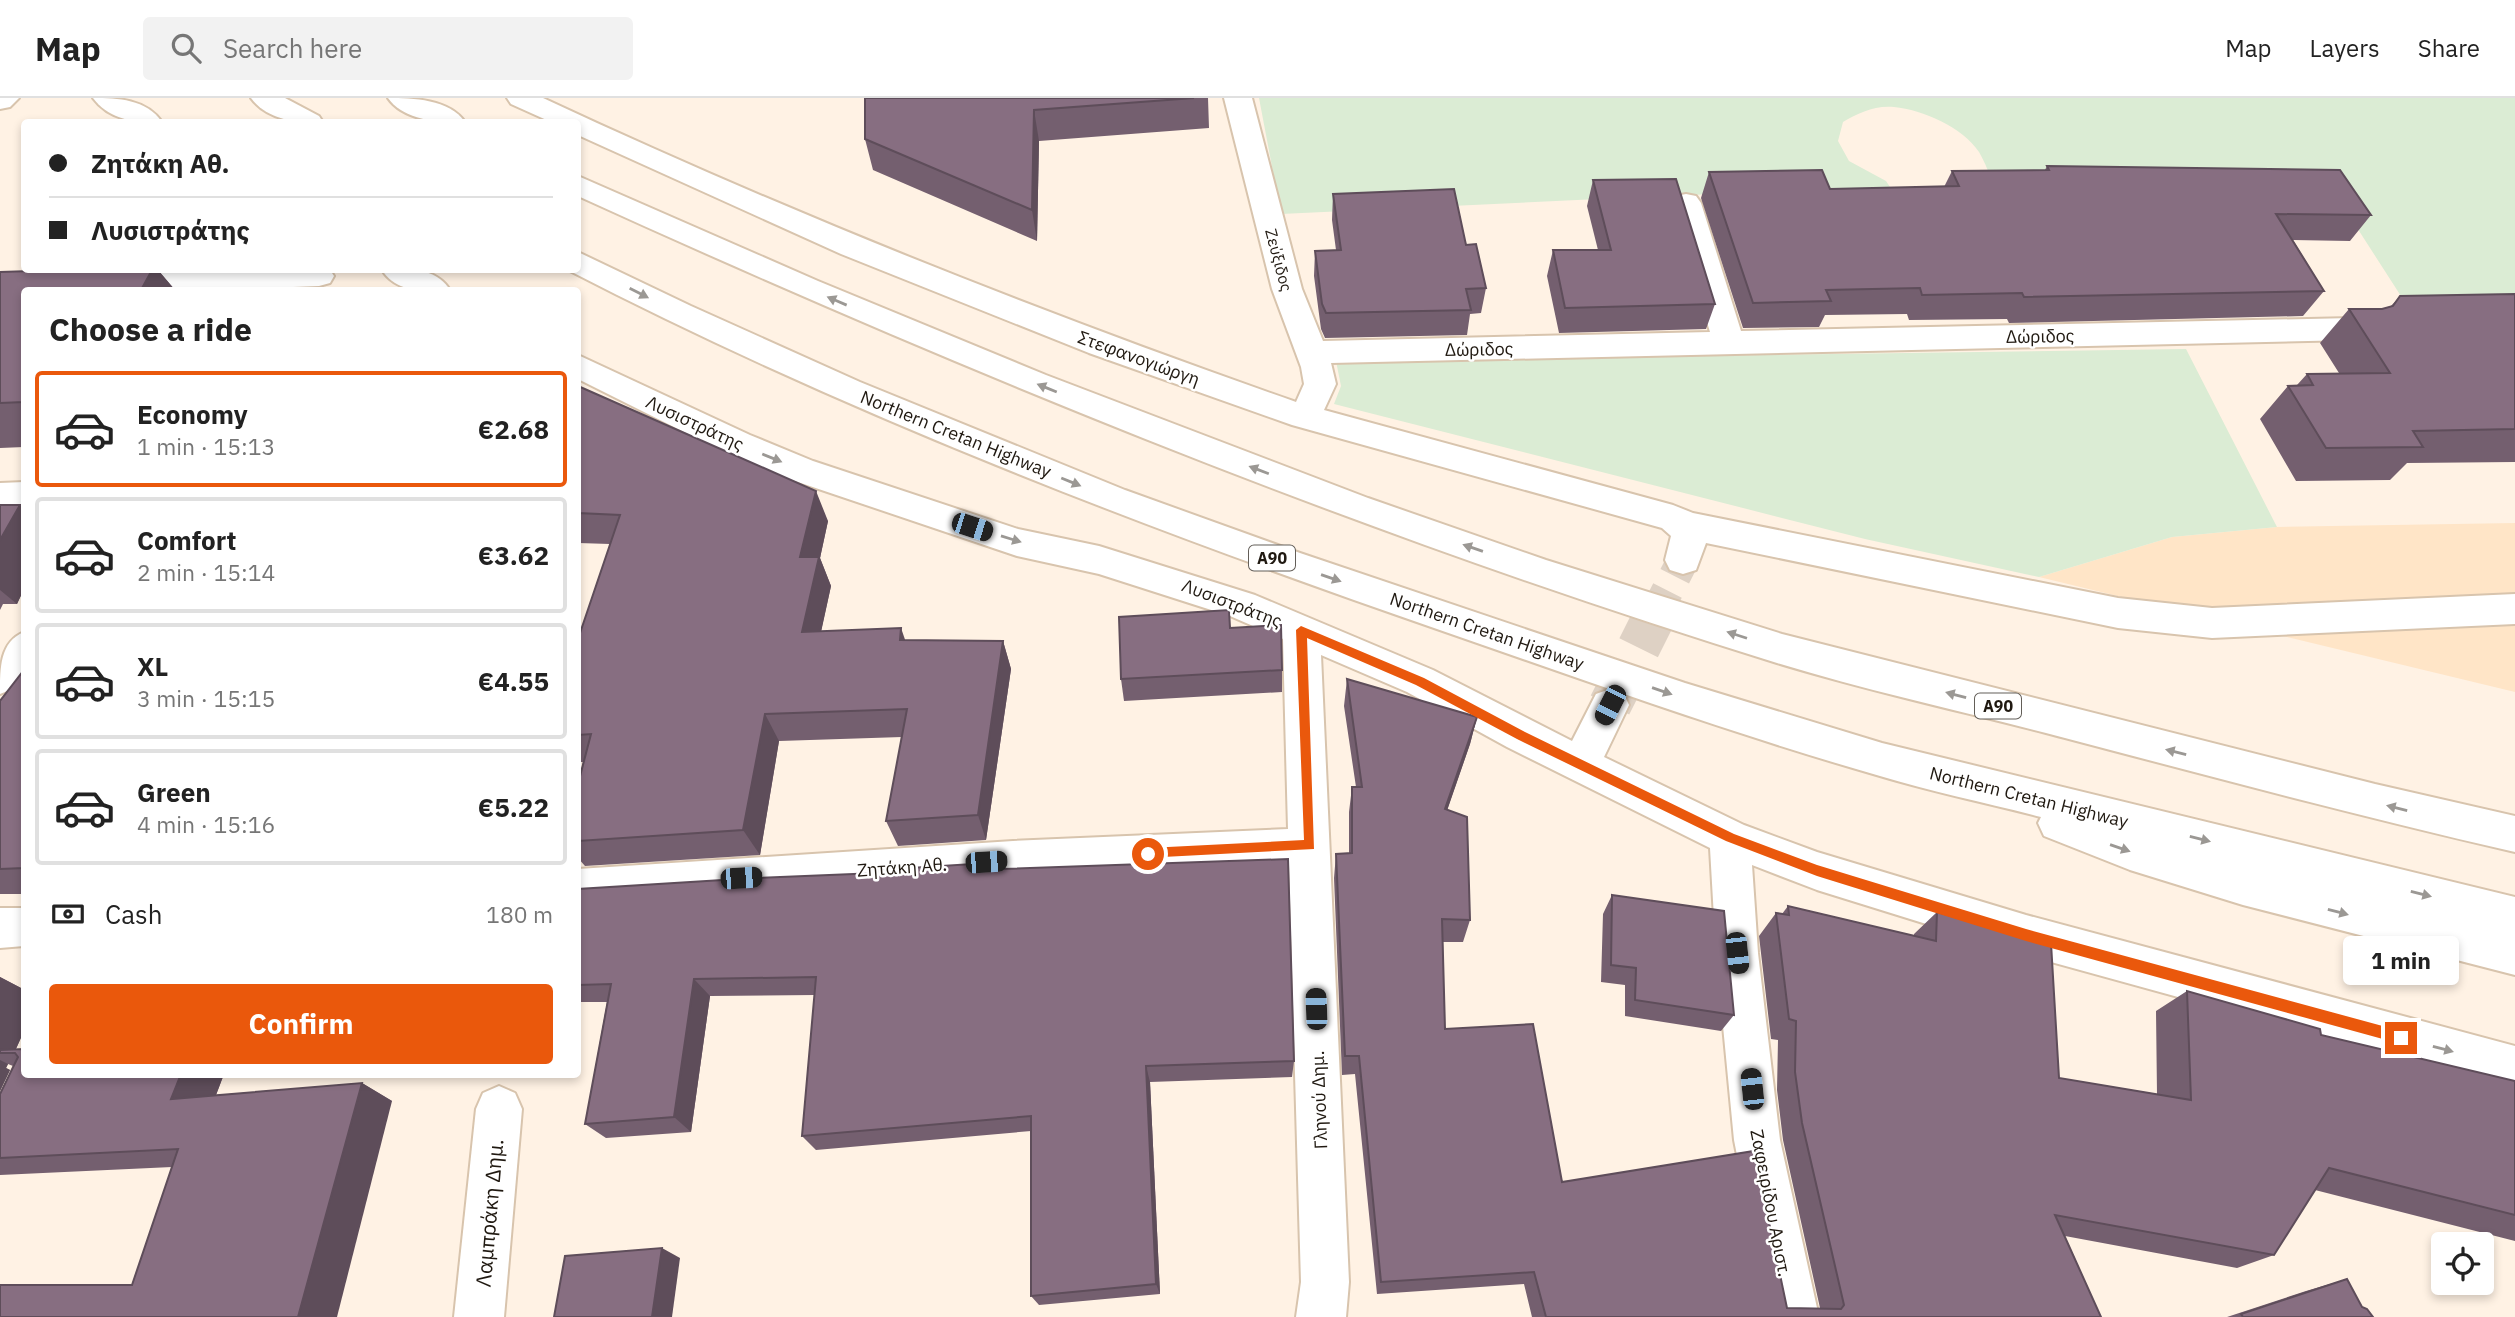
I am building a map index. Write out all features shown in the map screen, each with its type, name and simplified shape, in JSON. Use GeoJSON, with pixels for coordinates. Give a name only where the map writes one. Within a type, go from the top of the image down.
{"type":"FeatureCollection","features":[{"type":"Feature","properties":{"kind":"main road"},"geometry":{"type":"LineString","coordinates":[[0,101],[5,98]]}},
{"type":"Feature","properties":{"kind":"main road"},"geometry":{"type":"LineString","coordinates":[[107,98],[143,119]]}},
{"type":"Feature","properties":{"kind":"main road"},"geometry":{"type":"LineString","coordinates":[[265,98],[304,119]]}},
{"type":"Feature","properties":{"kind":"main road"},"geometry":{"type":"LineString","coordinates":[[402,98],[445,119]]}},
{"type":"Feature","properties":{"kind":"main road"},"geometry":{"type":"LineString","coordinates":[[521,98],[566,119]]}},
{"type":"Feature","properties":{"kind":"main road","name":"Ζεύξιδος"},"geometry":{"type":"LineString","coordinates":[[1238,98],[1287,289],[1313,352],[1320,384],[1304,417]]}},
{"type":"Feature","properties":{"kind":"main road","name":"Στεφανογιώργη"},"geometry":{"type":"LineString","coordinates":[[581,126],[852,247],[1100,345],[1304,417],[1673,518],[1684,542],[2132,615],[2212,623],[2515,609]]}},
{"type":"Feature","properties":{"kind":"main road","name":"Α90"},"geometry":{"type":"LineString","coordinates":[[581,186],[807,288],[1034,383],[1343,502],[1537,571],[1782,649],[2463,824],[2515,832]]}},
{"type":"Feature","properties":{"kind":"main road"},"geometry":{"type":"LineString","coordinates":[[1686,203],[1729,344]]}},
{"type":"Feature","properties":{"kind":"main road","name":"Northern Cretan Highway"},"geometry":{"type":"LineString","coordinates":[[581,264],[680,314],[848,390],[1138,508],[1287,563],[1685,699],[1882,761],[2515,916]]}},
{"type":"Feature","properties":{"kind":"main road"},"geometry":{"type":"LineString","coordinates":[[403,273],[429,287]]}},
{"type":"Feature","properties":{"kind":"main road"},"geometry":{"type":"LineString","coordinates":[[81,285],[317,279]]}},
{"type":"Feature","properties":{"kind":"main road","name":"Δώριδος"},"geometry":{"type":"LineString","coordinates":[[1313,352],[2352,330]]}},
{"type":"Feature","properties":{"kind":"main road","name":"Λυσιστράτης"},"geometry":{"type":"LineString","coordinates":[[581,367],[738,444],[801,470],[1017,542],[1099,559],[1242,605],[1420,681],[1521,735],[1730,838],[1817,871],[2026,935],[2515,1068]]}},
{"type":"Feature","properties":{"kind":"main road"},"geometry":{"type":"LineString","coordinates":[[0,496],[21,495]]}},
{"type":"Feature","properties":{"kind":"main road","name":"Γληνού Δημ."},"geometry":{"type":"LineString","coordinates":[[1301,630],[1325,1282],[1321,1317]]}},
{"type":"Feature","properties":{"kind":"main road"},"geometry":{"type":"LineString","coordinates":[[0,677],[21,651]]}},
{"type":"Feature","properties":{"kind":"main road"},"geometry":{"type":"LineString","coordinates":[[1581,763],[1610,705]]}},
{"type":"Feature","properties":{"kind":"main road"},"geometry":{"type":"LineString","coordinates":[[1991,788],[2070,829],[2163,863],[2357,918],[2515,955]]}},
{"type":"Feature","properties":{"kind":"main road","name":"Ζαφειρίδου Αριστ."},"geometry":{"type":"LineString","coordinates":[[1730,838],[1737,953],[1757,1140],[1794,1317]]}},
{"type":"Feature","properties":{"kind":"main road","name":"Ζητάκη Αθ."},"geometry":{"type":"LineString","coordinates":[[581,888],[1013,860],[1310,846]]}},
{"type":"Feature","properties":{"kind":"main road"},"geometry":{"type":"LineString","coordinates":[[0,928],[21,927]]}},
{"type":"Feature","properties":{"kind":"main road","name":"Λαμπράκη Δημ."},"geometry":{"type":"LineString","coordinates":[[480,1317],[499,1109]]}},
{"type":"Feature","properties":{"kind":"shaded area"},"geometry":{"type":"Polygon","coordinates":[[[2515,523],[2515,692],[2039,577],[2172,537],[2277,527],[2515,523]]]}},
{"type":"Feature","properties":{"kind":"green space"},"geometry":{"type":"Polygon","coordinates":[[[1259,98],[2515,98],[2515,319],[2417,321],[2325,178],[1995,187],[1979,152],[1963,135],[1929,116],[1894,107],[1867,110],[1843,122],[1838,141],[1849,161],[1886,181],[1892,190],[1683,195],[1281,214],[1259,98]]]}},
{"type":"Feature","properties":{"kind":"green space"},"geometry":{"type":"Polygon","coordinates":[[[2186,349],[2277,527],[2172,537],[2039,577],[1865,539],[1334,404],[1341,386],[1336,361],[2186,349]]]}},
{"type":"Feature","properties":{"kind":"building"},"geometry":{"type":"Polygon","coordinates":[[[865,98],[1194,98],[1034,110],[1032,210],[865,139],[865,98]]]}},
{"type":"Feature","properties":{"kind":"building"},"geometry":{"type":"Polygon","coordinates":[[[2047,166],[2340,170],[2371,215],[2276,214],[2324,291],[2024,297],[2022,293],[1922,295],[1920,288],[1826,290],[1831,301],[1753,303],[1709,172],[1822,170],[1830,189],[1959,186],[1952,171],[2049,170],[2047,166]]]}},
{"type":"Feature","properties":{"kind":"building"},"geometry":{"type":"Polygon","coordinates":[[[1676,179],[1715,304],[1565,308],[1553,250],[1611,250],[1593,180],[1676,179]]]}},
{"type":"Feature","properties":{"kind":"building"},"geometry":{"type":"Polygon","coordinates":[[[1454,189],[1466,245],[1476,244],[1486,288],[1466,289],[1471,310],[1326,313],[1322,304],[1315,251],[1341,250],[1333,194],[1454,189]]]}},
{"type":"Feature","properties":{"kind":"building"},"geometry":{"type":"Polygon","coordinates":[[[0,272],[150,273],[143,287],[21,287],[21,402],[0,403],[0,272]]]}},
{"type":"Feature","properties":{"kind":"building"},"geometry":{"type":"Polygon","coordinates":[[[2515,294],[2515,429],[2413,431],[2423,447],[2326,448],[2288,386],[2313,385],[2307,374],[2390,373],[2349,309],[2382,309],[2393,306],[2400,296],[2515,294]]]}},
{"type":"Feature","properties":{"kind":"building"},"geometry":{"type":"Polygon","coordinates":[[[581,387],[816,491],[800,557],[819,557],[802,632],[901,628],[900,640],[1003,641],[978,815],[886,821],[907,709],[765,714],[743,830],[581,841],[581,772],[591,734],[581,735],[581,630],[620,515],[581,513],[581,387]]]}},
{"type":"Feature","properties":{"kind":"building"},"geometry":{"type":"Polygon","coordinates":[[[0,505],[20,505],[0,540],[0,505]]]}},
{"type":"Feature","properties":{"kind":"building"},"geometry":{"type":"Polygon","coordinates":[[[1229,610],[1230,628],[1281,625],[1282,670],[1121,679],[1119,617],[1229,610]]]}},
{"type":"Feature","properties":{"kind":"building"},"geometry":{"type":"Polygon","coordinates":[[[21,674],[21,868],[0,869],[0,701],[21,674]]]}},
{"type":"Feature","properties":{"kind":"building"},"geometry":{"type":"Polygon","coordinates":[[[1347,679],[1477,717],[1445,809],[1467,817],[1470,920],[1442,919],[1445,1029],[1533,1024],[1562,1182],[1754,1151],[1787,1308],[1841,1309],[1844,1305],[1802,1123],[1795,1072],[1796,1021],[1789,1019],[1776,913],[1789,915],[1788,906],[1936,941],[1937,912],[2051,943],[2059,1078],[2191,1100],[2187,991],[2320,1029],[2321,1035],[2515,1081],[2515,1215],[2329,1168],[2274,1255],[2055,1215],[2101,1317],[1546,1317],[1534,1272],[1381,1282],[1359,1056],[1345,1056],[1336,854],[1352,853],[1352,787],[1362,787],[1347,679]]]}},
{"type":"Feature","properties":{"kind":"building"},"geometry":{"type":"Polygon","coordinates":[[[1288,859],[1294,1061],[1146,1066],[1156,1284],[1031,1296],[1031,1116],[802,1136],[816,977],[694,979],[674,1117],[585,1124],[611,984],[581,985],[581,889],[878,873],[879,870],[972,864],[972,870],[1288,859]]]}},
{"type":"Feature","properties":{"kind":"building"},"geometry":{"type":"Polygon","coordinates":[[[1612,895],[1724,911],[1734,1015],[1635,1000],[1636,968],[1611,965],[1612,895]]]}},
{"type":"Feature","properties":{"kind":"building"},"geometry":{"type":"Polygon","coordinates":[[[21,1049],[21,1078],[179,1078],[171,1099],[362,1083],[298,1317],[0,1317],[0,1285],[132,1285],[178,1149],[0,1158],[0,1094],[18,1057],[15,1053],[0,1053],[0,1050],[21,1049]]]}},
{"type":"Feature","properties":{"kind":"building"},"geometry":{"type":"Polygon","coordinates":[[[662,1248],[652,1317],[554,1317],[565,1256],[662,1248]]]}},
{"type":"Feature","properties":{"kind":"building"},"geometry":{"type":"Polygon","coordinates":[[[2347,1279],[2362,1307],[2373,1317],[2243,1317],[2241,1314],[2347,1279]]]}},
{"type":"Feature","properties":{"kind":"tunnel"},"geometry":{"type":"LineString","coordinates":[[1653,619],[1683,560]]}},
{"type":"Feature","properties":{"kind":"tunnel"},"geometry":{"type":"LineString","coordinates":[[1610,705],[1653,619]]}},
{"type":"Feature","properties":{"kind":"route"},"geometry":{"type":"LineString","coordinates":[[1148,854],[1310,846],[1301,630],[1420,681],[1521,735],[1730,838],[1817,871],[2026,935],[2401,1038]]}}]}
